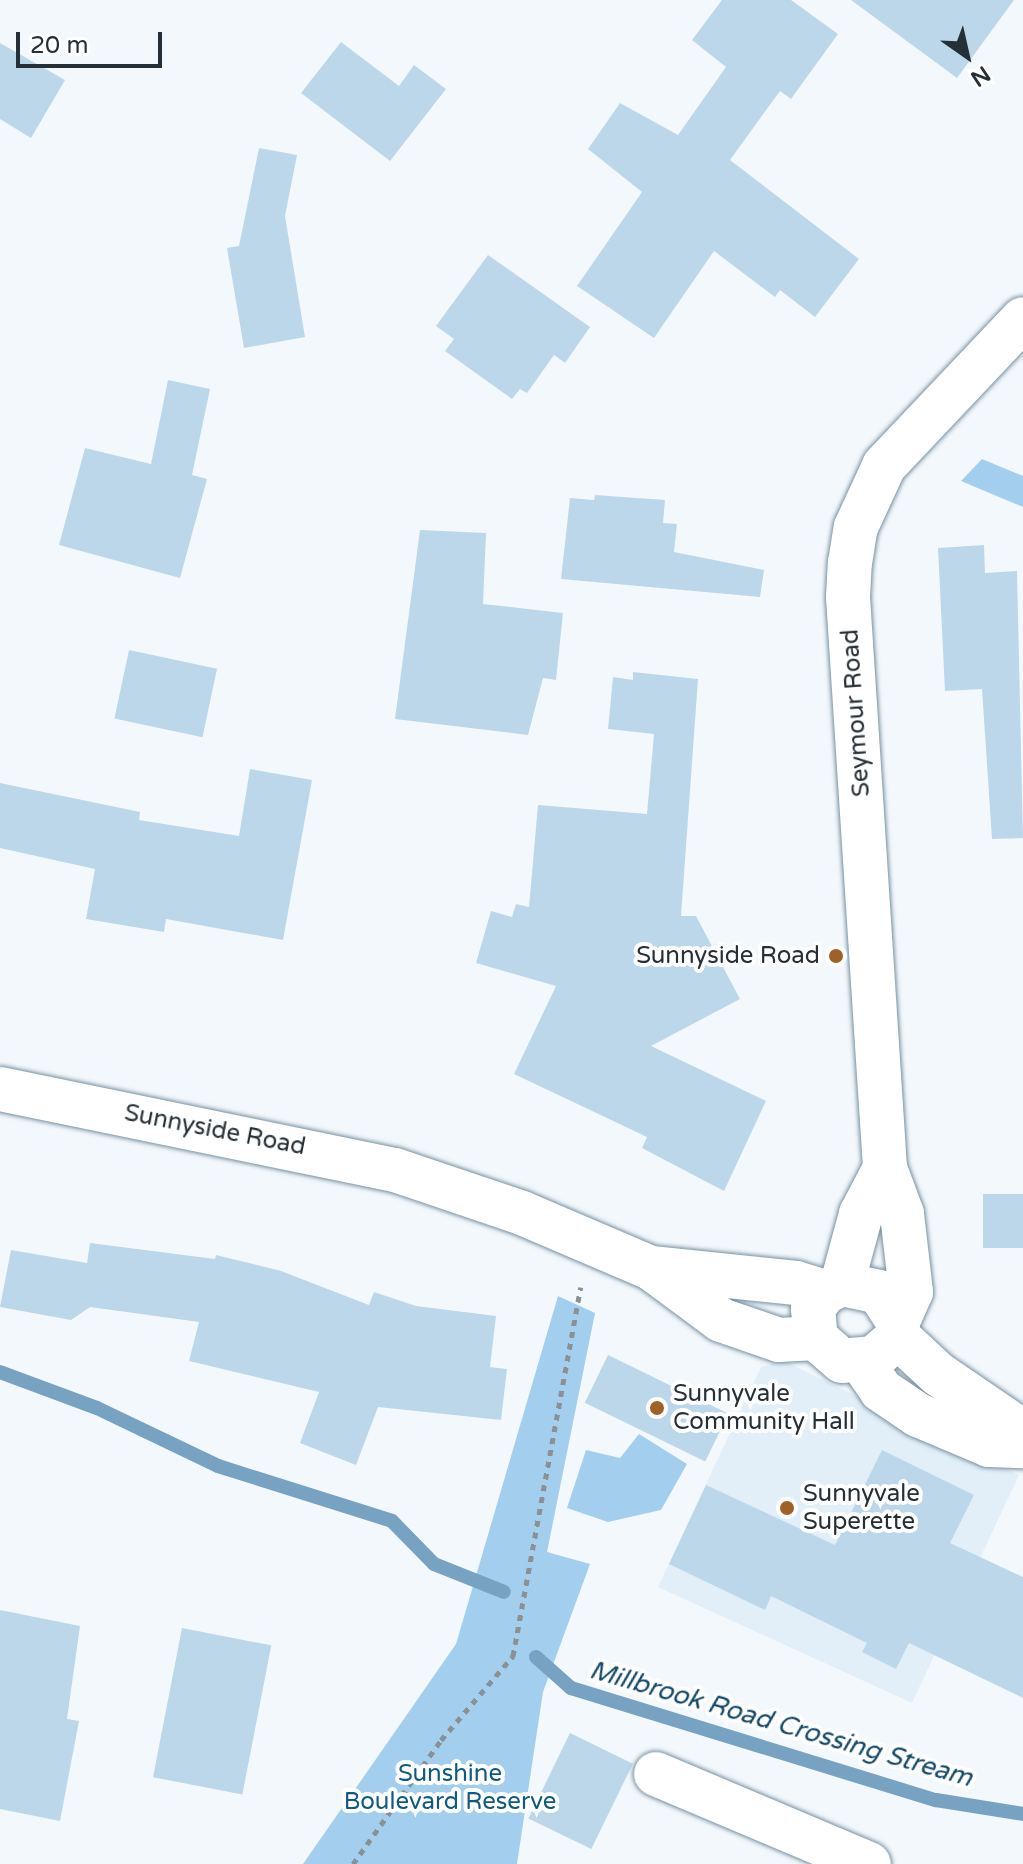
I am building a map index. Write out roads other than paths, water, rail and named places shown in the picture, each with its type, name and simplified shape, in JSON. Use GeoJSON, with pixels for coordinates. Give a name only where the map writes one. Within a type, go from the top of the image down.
{"type":"FeatureCollection","features":[{"type":"Feature","properties":{"kind":"main road","name":"Seymour Road"},"geometry":{"type":"LineString","coordinates":[[898,1329],[911,1292],[902,1214],[885,1168],[848,597],[856,527],[884,466],[1023,319]]}},
{"type":"Feature","properties":{"kind":"main road","name":"Sunnyside Road"},"geometry":{"type":"LineString","coordinates":[[0,1089],[395,1170],[522,1213],[651,1268],[721,1320],[779,1340],[816,1338]]}},
{"type":"Feature","properties":{"kind":"main road"},"geometry":{"type":"LineString","coordinates":[[885,1168],[861,1214],[834,1288],[813,1308],[816,1338],[842,1361],[874,1358],[898,1329]]}},
{"type":"Feature","properties":{"kind":"main road","name":"Sunnyside Road"},"geometry":{"type":"LineString","coordinates":[[651,1268],[834,1288]]}},
{"type":"Feature","properties":{"kind":"main road"},"geometry":{"type":"LineString","coordinates":[[834,1288],[879,1292],[898,1329],[938,1374],[1023,1432]]}},
{"type":"Feature","properties":{"kind":"main road"},"geometry":{"type":"LineString","coordinates":[[861,1361],[881,1390],[918,1415],[989,1445],[1023,1446]]}},
{"type":"Feature","properties":{"kind":"main road"},"geometry":{"type":"LineString","coordinates":[[656,1774],[869,1864]]}},
{"type":"Feature","properties":{"kind":"waterway","name":"Millbrook Road Crossing Stream"},"geometry":{"type":"LineString","coordinates":[[0,1372],[97,1408],[218,1466],[392,1521],[434,1564],[504,1592]]}},
{"type":"Feature","properties":{"kind":"waterway","name":"Millbrook Road Crossing Stream"},"geometry":{"type":"LineString","coordinates":[[536,1657],[571,1688],[936,1800],[1023,1814]]}},
{"type":"Feature","properties":{"kind":"place","name":"Sunnyside Road"},"geometry":{"type":"Point","coordinates":[836,956]}},
{"type":"Feature","properties":{"kind":"place","name":"Sunnyvale Community Hall"},"geometry":{"type":"Point","coordinates":[657,1408]}},
{"type":"Feature","properties":{"kind":"place","name":"Sunnyvale Superette"},"geometry":{"type":"Point","coordinates":[787,1508]}},
{"type":"Feature","properties":{"kind":"park label","name":"Sunshine Boulevard Reserve"},"geometry":{"type":"Point","coordinates":[450,1788]}}]}
